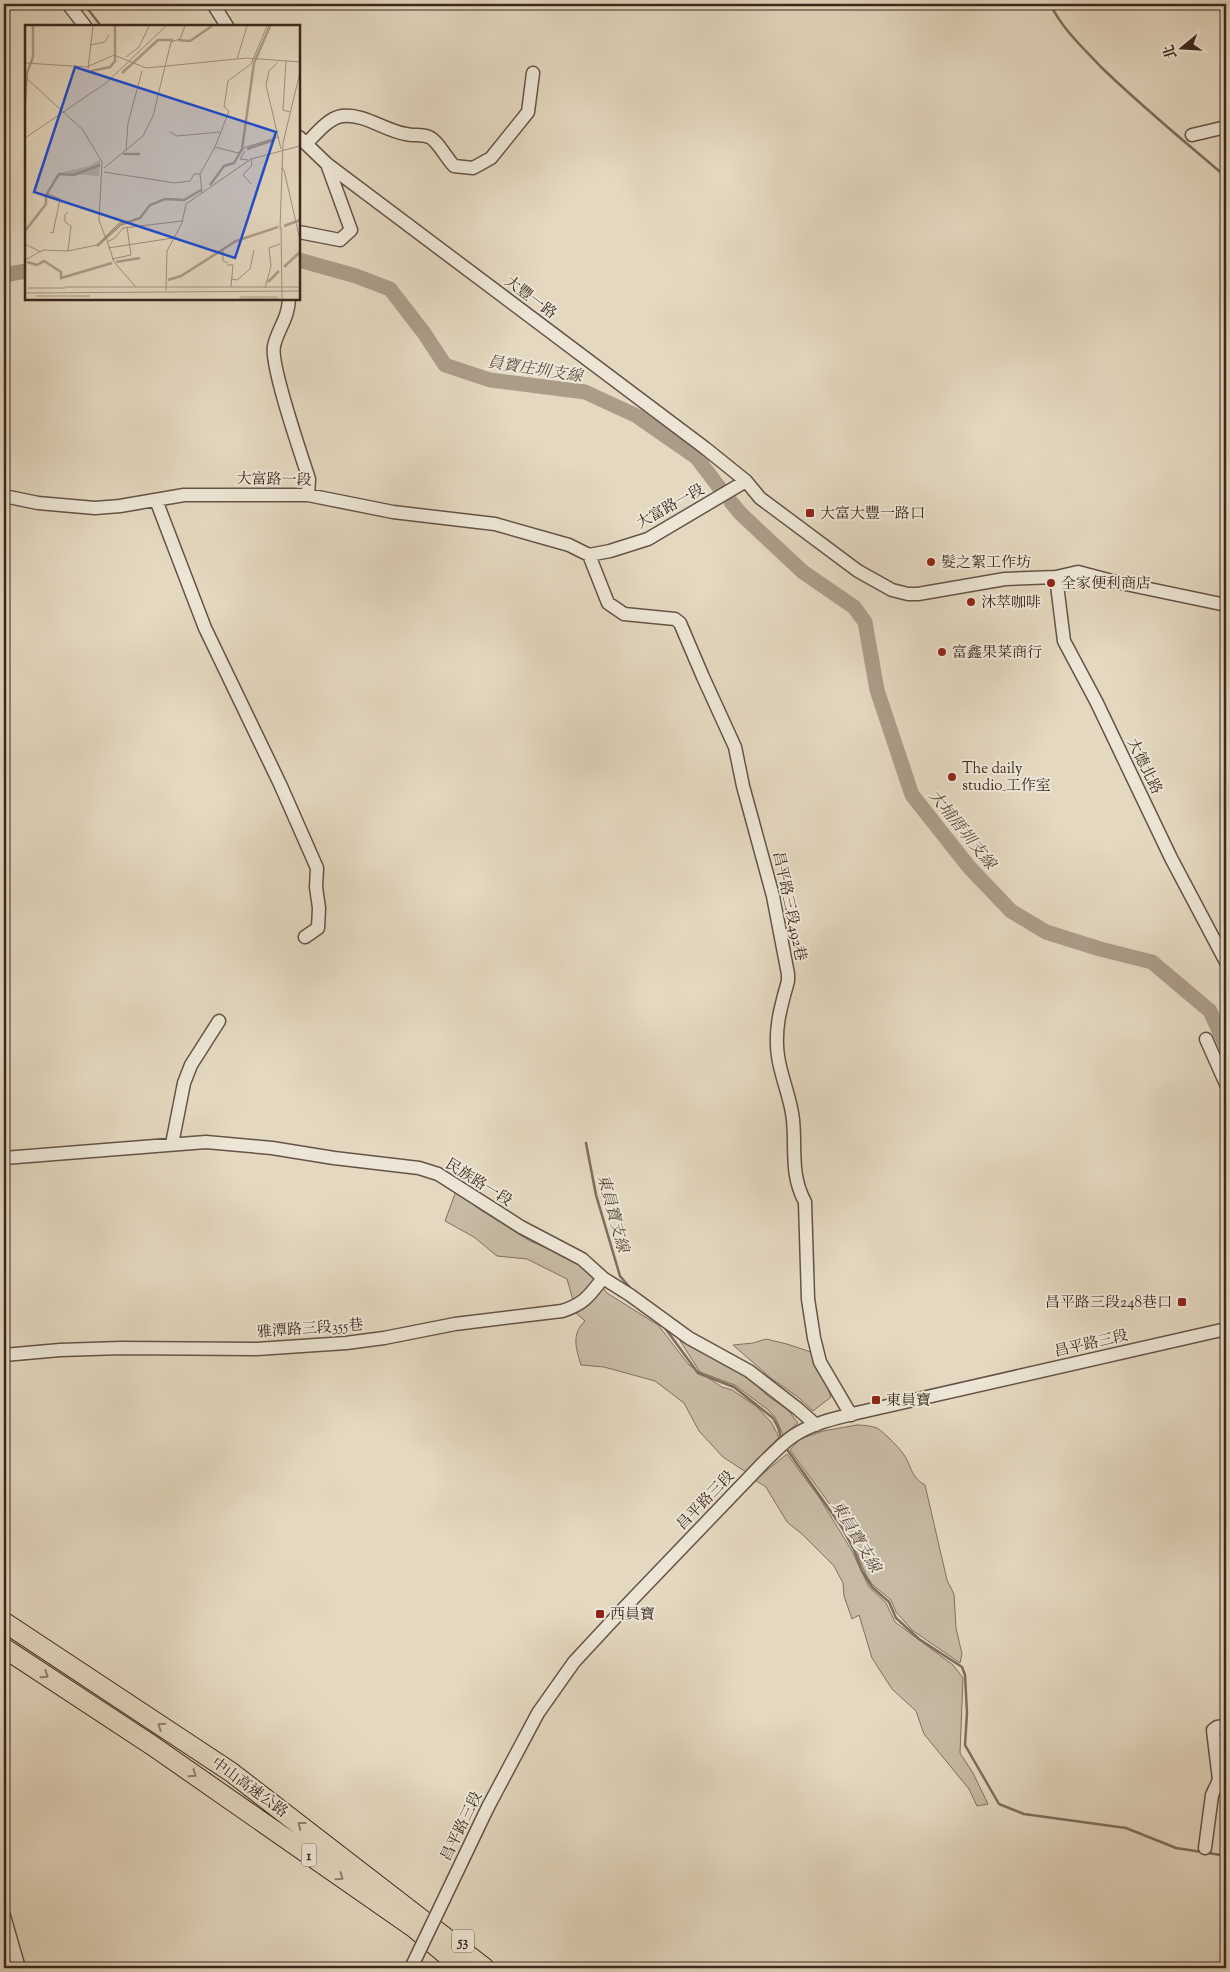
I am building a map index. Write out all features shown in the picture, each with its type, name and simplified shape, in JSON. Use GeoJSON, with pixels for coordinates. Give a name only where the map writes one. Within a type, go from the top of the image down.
{"type":"FeatureCollection","features":[{"type":"Feature","properties":{"kind":"highway","name":"中山高速公路"},"geometry":{"type":"LineString","coordinates":[[4,1622],[231,1772],[418,1924],[462,1968]]}},
{"type":"Feature","properties":{"kind":"highway","name":"中山高速公路"},"geometry":{"type":"LineString","coordinates":[[4,1648],[485,1968]]}},
{"type":"Feature","properties":{"kind":"highway"},"geometry":{"type":"LineString","coordinates":[[418,1924],[451,1968]]}},
{"type":"Feature","properties":{"kind":"highway","name":"53"},"geometry":{"type":"LineString","coordinates":[[418,1924],[468,1944],[499,1968]]}},
{"type":"Feature","properties":{"kind":"street"},"geometry":{"type":"LineString","coordinates":[[68,4],[84,25]]}},
{"type":"Feature","properties":{"kind":"street"},"geometry":{"type":"LineString","coordinates":[[213,4],[226,25]]}},
{"type":"Feature","properties":{"kind":"street"},"geometry":{"type":"LineString","coordinates":[[302,140],[333,119],[342,116],[357,117],[404,134],[430,137],[438,144],[454,166],[473,168],[490,158],[528,112],[533,73]]}},
{"type":"Feature","properties":{"kind":"street"},"geometry":{"type":"LineString","coordinates":[[1192,134],[1226,127]]}},
{"type":"Feature","properties":{"kind":"street","name":"大豐一路"},"geometry":{"type":"LineString","coordinates":[[302,140],[327,164],[705,448],[746,481]]}},
{"type":"Feature","properties":{"kind":"street"},"geometry":{"type":"LineString","coordinates":[[300,232],[340,240],[351,230],[327,164]]}},
{"type":"Feature","properties":{"kind":"street"},"geometry":{"type":"LineString","coordinates":[[290,300],[289,312],[274,346],[277,372],[309,479],[308,494]]}},
{"type":"Feature","properties":{"kind":"street"},"geometry":{"type":"LineString","coordinates":[[746,481],[760,498],[858,571],[892,590],[908,594],[918,594],[1005,580],[1056,577],[1078,572],[1226,605]]}},
{"type":"Feature","properties":{"kind":"street","name":"大富路一段"},"geometry":{"type":"LineString","coordinates":[[4,496],[38,503],[95,508],[120,506],[184,495],[308,494],[393,512],[495,524],[569,545],[589,555],[610,551],[648,539],[746,481]]}},
{"type":"Feature","properties":{"kind":"street"},"geometry":{"type":"LineString","coordinates":[[156,500],[205,628],[280,784],[317,868],[318,928],[305,937]]}},
{"type":"Feature","properties":{"kind":"street","name":"昌平路三段492巷"},"geometry":{"type":"LineString","coordinates":[[589,555],[608,603],[624,614],[675,619],[680,622],[735,747],[743,786],[773,896],[788,974],[776,1024],[778,1056],[793,1119],[794,1168],[798,1189],[805,1202],[808,1299],[814,1338],[820,1362],[851,1415]]}},
{"type":"Feature","properties":{"kind":"street","name":"大德北路"},"geometry":{"type":"LineString","coordinates":[[1056,577],[1064,641],[1097,703],[1172,858],[1226,962]]}},
{"type":"Feature","properties":{"kind":"street"},"geometry":{"type":"LineString","coordinates":[[172,1144],[184,1083],[192,1065],[219,1021]]}},
{"type":"Feature","properties":{"kind":"street"},"geometry":{"type":"LineString","coordinates":[[1206,1040],[1226,1084]]}},
{"type":"Feature","properties":{"kind":"street","name":"民族路一段"},"geometry":{"type":"LineString","coordinates":[[4,1158],[206,1142],[272,1148],[334,1158],[419,1168],[438,1174],[521,1227],[582,1259],[603,1278],[630,1295],[689,1338],[749,1371],[798,1408],[816,1425]]}},
{"type":"Feature","properties":{"kind":"street","name":"雅潭路三段355巷"},"geometry":{"type":"LineString","coordinates":[[4,1355],[60,1350],[121,1348],[257,1349],[384,1338],[455,1324],[562,1312],[574,1308],[586,1300],[603,1278]]}},
{"type":"Feature","properties":{"kind":"street","name":"昌平路三段"},"geometry":{"type":"LineString","coordinates":[[411,1968],[488,1807],[538,1713],[574,1662],[782,1445],[797,1433],[816,1425],[851,1415],[1226,1329]]}},
{"type":"Feature","properties":{"kind":"street"},"geometry":{"type":"LineString","coordinates":[[1204,1848],[1212,1795],[1219,1780],[1213,1730],[1217,1727],[1226,1726]]}},
{"type":"Feature","properties":{"kind":"street"},"geometry":{"type":"LineString","coordinates":[[4,1916],[19,1968]]}},
{"type":"Feature","properties":{"kind":"shaded area"},"geometry":{"type":"Polygon","coordinates":[[[456,1191],[479,1209],[530,1241],[566,1256],[593,1275],[607,1293],[658,1325],[689,1365],[722,1387],[732,1390],[756,1406],[771,1422],[779,1437],[746,1472],[723,1457],[699,1431],[684,1403],[655,1381],[604,1367],[581,1365],[576,1347],[576,1336],[585,1321],[577,1314],[567,1279],[527,1259],[497,1256],[474,1237],[445,1221],[456,1191]]]}},
{"type":"Feature","properties":{"kind":"shaded area"},"geometry":{"type":"Polygon","coordinates":[[[679,1339],[734,1368],[788,1410],[798,1423],[783,1435],[775,1417],[767,1409],[735,1385],[700,1372],[679,1339]]]}},
{"type":"Feature","properties":{"kind":"shaded area"},"geometry":{"type":"Polygon","coordinates":[[[766,1339],[814,1353],[831,1397],[813,1411],[733,1345],[753,1343],[766,1339]]]}},
{"type":"Feature","properties":{"kind":"shaded area"},"geometry":{"type":"Polygon","coordinates":[[[857,1425],[877,1428],[884,1434],[898,1447],[916,1477],[925,1485],[947,1580],[954,1594],[956,1628],[962,1654],[960,1663],[912,1630],[896,1612],[891,1600],[872,1584],[866,1575],[850,1536],[829,1503],[790,1450],[800,1439],[823,1431],[857,1425]]]}},
{"type":"Feature","properties":{"kind":"shaded area"},"geometry":{"type":"Polygon","coordinates":[[[787,1454],[819,1497],[852,1551],[869,1587],[886,1603],[895,1622],[953,1665],[963,1678],[960,1753],[973,1773],[988,1804],[977,1806],[969,1789],[924,1734],[916,1711],[892,1689],[872,1658],[859,1615],[852,1619],[844,1596],[843,1583],[834,1566],[787,1522],[766,1487],[755,1480],[787,1454]]]}},
{"type":"Feature","properties":{"kind":"waterway"},"geometry":{"type":"LineString","coordinates":[[84,4],[100,25]]}},
{"type":"Feature","properties":{"kind":"waterway"},"geometry":{"type":"LineString","coordinates":[[1050,4],[1066,29],[1100,66],[1146,109],[1226,177]]}},
{"type":"Feature","properties":{"kind":"waterway","name":"員寶庄圳支線"},"geometry":{"type":"LineString","coordinates":[[300,260],[356,276],[390,289],[424,333],[445,365],[490,380],[585,392],[637,416],[696,457],[719,487]]}},
{"type":"Feature","properties":{"kind":"waterway","name":"員寶庄圳支線"},"geometry":{"type":"LineString","coordinates":[[4,275],[25,271]]}},
{"type":"Feature","properties":{"kind":"waterway","name":"大埔厝圳支線"},"geometry":{"type":"LineString","coordinates":[[731,502],[741,514],[803,572],[854,607],[865,622],[877,690],[912,795],[969,867],[1011,911],[1046,932],[1100,949],[1152,962],[1210,1011],[1226,1046]]}},
{"type":"Feature","properties":{"kind":"waterway","name":"東員寶支線"},"geometry":{"type":"LineString","coordinates":[[586,1143],[596,1195],[620,1276],[632,1290]]}},
{"type":"Feature","properties":{"kind":"waterway","name":"東員寶支線"},"geometry":{"type":"LineString","coordinates":[[665,1328],[698,1373],[734,1387],[773,1418],[782,1441]]}},
{"type":"Feature","properties":{"kind":"waterway","name":"東員寶支線"},"geometry":{"type":"LineString","coordinates":[[786,1448],[841,1526],[854,1550],[862,1571],[872,1587],[889,1602],[896,1618],[919,1639],[962,1667],[965,1675],[967,1713],[965,1745],[999,1804],[1024,1814],[1126,1828],[1176,1848],[1221,1855],[1226,1854]]}},
{"type":"Feature","properties":{"kind":"place","name":"大富大豐一路口"},"geometry":{"type":"Point","coordinates":[810,513]}},
{"type":"Feature","properties":{"kind":"place","name":"髮之絮工作坊"},"geometry":{"type":"Point","coordinates":[931,562]}},
{"type":"Feature","properties":{"kind":"place","name":"全家便利商店"},"geometry":{"type":"Point","coordinates":[1051,583]}},
{"type":"Feature","properties":{"kind":"place","name":"沐萃咖啡"},"geometry":{"type":"Point","coordinates":[971,602]}},
{"type":"Feature","properties":{"kind":"place","name":"富鑫果菜商行"},"geometry":{"type":"Point","coordinates":[942,652]}},
{"type":"Feature","properties":{"kind":"place","name":"The daily studio_工作室"},"geometry":{"type":"Point","coordinates":[952,777]}},
{"type":"Feature","properties":{"kind":"place","name":"昌平路三段248巷口"},"geometry":{"type":"Point","coordinates":[1182,1302]}},
{"type":"Feature","properties":{"kind":"place","name":"東員寶"},"geometry":{"type":"Point","coordinates":[876,1400]}},
{"type":"Feature","properties":{"kind":"place","name":"西員寶"},"geometry":{"type":"Point","coordinates":[600,1614]}}]}
